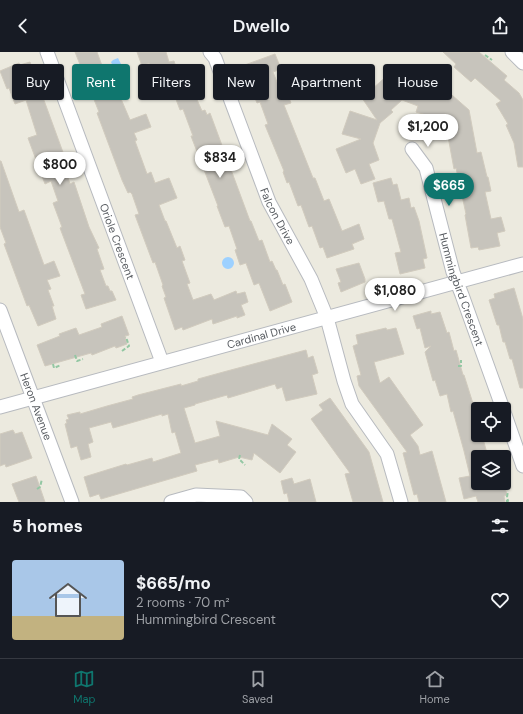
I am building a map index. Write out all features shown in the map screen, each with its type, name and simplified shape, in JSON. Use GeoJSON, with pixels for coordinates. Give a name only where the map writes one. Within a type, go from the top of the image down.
{"type":"FeatureCollection","features":[{"type":"Feature","properties":{"kind":"street","name":"Oriole Crescent"},"geometry":{"type":"LineString","coordinates":[[47,52],[162,362]]}},
{"type":"Feature","properties":{"kind":"street","name":"Falcon Drive"},"geometry":{"type":"LineString","coordinates":[[210,52],[215,58],[269,202],[311,278],[327,318],[344,381],[352,404],[387,454],[401,502]]}},
{"type":"Feature","properties":{"kind":"street"},"geometry":{"type":"LineString","coordinates":[[512,52],[523,63]]}},
{"type":"Feature","properties":{"kind":"street","name":"Hummingbird Crescent"},"geometry":{"type":"LineString","coordinates":[[412,149],[426,168],[453,272],[500,402]]}},
{"type":"Feature","properties":{"kind":"street","name":"Cardinal Drive"},"geometry":{"type":"LineString","coordinates":[[0,407],[327,318],[456,281],[523,264]]}},
{"type":"Feature","properties":{"kind":"street","name":"Heron Avenue"},"geometry":{"type":"LineString","coordinates":[[0,310],[72,502]]}},
{"type":"Feature","properties":{"kind":"street"},"geometry":{"type":"LineString","coordinates":[[511,432],[523,466]]}},
{"type":"Feature","properties":{"kind":"street"},"geometry":{"type":"LineString","coordinates":[[171,502],[196,495],[243,499]]}},
{"type":"Feature","properties":{"kind":"path"},"geometry":{"type":"LineString","coordinates":[[485,55],[492,60]]}},
{"type":"Feature","properties":{"kind":"path"},"geometry":{"type":"LineString","coordinates":[[122,351],[128,346],[126,337]]}},
{"type":"Feature","properties":{"kind":"path"},"geometry":{"type":"LineString","coordinates":[[75,355],[77,361],[82,359]]}},
{"type":"Feature","properties":{"kind":"path"},"geometry":{"type":"LineString","coordinates":[[458,366],[461,366],[461,360]]}},
{"type":"Feature","properties":{"kind":"path"},"geometry":{"type":"LineString","coordinates":[[53,364],[54,368],[61,365]]}},
{"type":"Feature","properties":{"kind":"path"},"geometry":{"type":"LineString","coordinates":[[240,455],[239,459],[245,465]]}},
{"type":"Feature","properties":{"kind":"path"},"geometry":{"type":"LineString","coordinates":[[37,489],[40,487],[42,479]]}},
{"type":"Feature","properties":{"kind":"path"},"geometry":{"type":"LineString","coordinates":[[506,502],[508,501],[506,497],[508,491]]}},
{"type":"Feature","properties":{"kind":"water"},"geometry":{"type":"Polygon","coordinates":[[[118,58],[121,64],[112,64],[111,62],[118,58]]]}},
{"type":"Feature","properties":{"kind":"water"},"geometry":{"type":"Polygon","coordinates":[[[226,257],[230,257],[234,263],[230,269],[226,269],[222,265],[222,261],[226,257]]]}},
{"type":"Feature","properties":{"kind":"building"},"geometry":{"type":"Polygon","coordinates":[[[75,52],[97,52],[101,64],[80,64],[75,52]]]}},
{"type":"Feature","properties":{"kind":"building"},"geometry":{"type":"Polygon","coordinates":[[[137,52],[166,52],[169,62],[174,61],[175,64],[149,63],[141,64],[137,52]]]}},
{"type":"Feature","properties":{"kind":"building"},"geometry":{"type":"Polygon","coordinates":[[[443,52],[479,52],[507,76],[504,80],[519,93],[523,100],[523,167],[518,167],[514,143],[506,125],[508,124],[496,104],[501,101],[475,78],[471,82],[454,67],[456,64],[443,52]]]}},
{"type":"Feature","properties":{"kind":"building"},"geometry":{"type":"Polygon","coordinates":[[[275,54],[279,64],[277,64],[277,70],[273,72],[277,82],[277,100],[290,100],[291,103],[284,105],[313,178],[315,178],[324,201],[329,199],[342,231],[359,224],[364,239],[352,244],[354,249],[327,258],[323,247],[320,248],[312,226],[309,227],[301,205],[298,206],[289,182],[287,183],[283,172],[284,171],[265,125],[268,124],[260,102],[257,103],[256,100],[269,100],[269,64],[248,64],[275,54]]]}},
{"type":"Feature","properties":{"kind":"building"},"geometry":{"type":"Polygon","coordinates":[[[12,66],[12,96],[9,88],[7,89],[0,71],[12,66]]]}},
{"type":"Feature","properties":{"kind":"building"},"geometry":{"type":"Polygon","coordinates":[[[383,79],[383,100],[402,100],[391,110],[393,112],[380,123],[373,143],[379,160],[369,164],[375,179],[361,184],[355,169],[346,173],[336,149],[361,139],[342,134],[350,111],[377,120],[363,100],[375,100],[375,86],[383,79]]]}},
{"type":"Feature","properties":{"kind":"building"},"geometry":{"type":"Polygon","coordinates":[[[452,95],[469,110],[477,153],[481,152],[491,191],[485,192],[491,219],[501,217],[505,231],[497,233],[500,246],[479,250],[478,247],[471,248],[466,214],[456,168],[454,169],[447,131],[430,116],[416,112],[418,106],[402,100],[452,100],[452,95]]]}},
{"type":"Feature","properties":{"kind":"building"},"geometry":{"type":"Polygon","coordinates":[[[14,100],[26,100],[15,104],[14,100]]]}},
{"type":"Feature","properties":{"kind":"building"},"geometry":{"type":"Polygon","coordinates":[[[26,100],[44,100],[68,166],[65,168],[70,184],[74,182],[89,227],[99,248],[97,249],[104,269],[100,270],[106,286],[108,286],[110,291],[112,291],[116,300],[86,309],[81,295],[85,294],[60,228],[62,227],[53,203],[58,201],[51,181],[45,184],[28,138],[37,135],[26,100]]]}},
{"type":"Feature","properties":{"kind":"building"},"geometry":{"type":"Polygon","coordinates":[[[94,100],[122,100],[130,120],[146,114],[151,127],[134,133],[137,140],[135,141],[147,174],[151,172],[155,183],[169,178],[177,198],[159,205],[177,248],[180,246],[185,260],[182,261],[190,283],[187,284],[193,300],[211,294],[214,300],[236,291],[237,294],[245,292],[248,302],[241,305],[245,315],[237,318],[237,316],[213,324],[212,319],[183,330],[182,327],[175,330],[164,298],[166,297],[162,286],[163,285],[155,262],[153,263],[135,215],[139,214],[132,194],[130,192],[128,193],[122,180],[97,113],[99,112],[94,100]]]}},
{"type":"Feature","properties":{"kind":"building"},"geometry":{"type":"Polygon","coordinates":[[[176,100],[197,100],[202,111],[205,110],[207,115],[210,113],[250,221],[259,241],[262,240],[270,262],[272,261],[283,285],[285,284],[292,302],[270,311],[259,283],[254,285],[246,263],[240,265],[235,250],[237,249],[229,226],[225,227],[191,136],[193,136],[183,109],[180,110],[176,100]]]}},
{"type":"Feature","properties":{"kind":"building"},"geometry":{"type":"Polygon","coordinates":[[[0,161],[19,212],[24,210],[44,265],[54,261],[60,276],[47,280],[51,289],[48,290],[54,306],[52,306],[56,319],[38,326],[29,305],[27,306],[4,244],[6,243],[0,227],[0,161]]]}},
{"type":"Feature","properties":{"kind":"building"},"geometry":{"type":"Polygon","coordinates":[[[391,178],[393,185],[397,184],[401,200],[409,198],[411,208],[414,207],[419,221],[427,258],[423,259],[425,268],[400,274],[395,253],[401,252],[392,219],[389,219],[384,201],[378,202],[373,183],[391,178]]]}},
{"type":"Feature","properties":{"kind":"building"},"geometry":{"type":"Polygon","coordinates":[[[359,263],[365,282],[341,292],[338,283],[341,282],[336,269],[359,263]]]}},
{"type":"Feature","properties":{"kind":"building"},"geometry":{"type":"Polygon","coordinates":[[[514,288],[523,319],[523,388],[520,388],[512,359],[510,359],[505,342],[503,342],[499,325],[497,325],[489,300],[495,298],[494,294],[514,288]]]}},
{"type":"Feature","properties":{"kind":"building"},"geometry":{"type":"Polygon","coordinates":[[[431,311],[431,314],[440,312],[447,333],[449,332],[454,351],[456,350],[472,402],[471,402],[471,442],[484,442],[486,450],[471,450],[471,490],[506,490],[507,495],[504,496],[505,502],[478,502],[476,496],[464,499],[459,478],[470,476],[453,411],[451,412],[447,394],[440,396],[435,380],[433,381],[425,352],[431,346],[425,348],[420,328],[417,329],[413,316],[431,311]]]}},
{"type":"Feature","properties":{"kind":"building"},"geometry":{"type":"Polygon","coordinates":[[[122,316],[129,335],[125,336],[127,344],[116,348],[115,346],[92,355],[91,353],[45,366],[37,345],[60,336],[59,334],[76,328],[79,335],[102,327],[101,324],[122,316]]]}},
{"type":"Feature","properties":{"kind":"building"},"geometry":{"type":"Polygon","coordinates":[[[386,328],[387,330],[396,328],[404,354],[374,362],[380,383],[389,377],[423,425],[410,435],[418,446],[420,455],[432,451],[446,502],[419,502],[417,494],[414,495],[403,453],[407,452],[359,386],[357,376],[361,375],[353,346],[358,344],[356,335],[386,328]]]}},
{"type":"Feature","properties":{"kind":"building"},"geometry":{"type":"Polygon","coordinates":[[[306,350],[308,358],[313,356],[318,373],[312,375],[317,394],[286,401],[282,387],[277,389],[275,384],[228,398],[227,395],[184,408],[195,443],[220,436],[216,421],[268,435],[272,424],[292,439],[287,445],[296,452],[280,473],[254,453],[252,460],[239,457],[219,463],[218,459],[195,465],[197,471],[101,499],[99,494],[90,497],[84,477],[126,464],[152,458],[153,462],[181,453],[175,432],[172,433],[168,414],[162,416],[162,414],[113,428],[111,422],[89,428],[93,442],[88,444],[91,457],[81,460],[77,446],[71,448],[65,424],[67,423],[66,420],[69,419],[67,415],[80,412],[80,414],[133,399],[132,397],[138,395],[181,384],[181,386],[198,381],[198,379],[306,350]]]}},
{"type":"Feature","properties":{"kind":"building"},"geometry":{"type":"Polygon","coordinates":[[[330,398],[369,452],[383,502],[353,502],[345,474],[350,473],[311,419],[323,410],[319,405],[330,398]]]}},
{"type":"Feature","properties":{"kind":"building"},"geometry":{"type":"Polygon","coordinates":[[[13,430],[15,434],[22,432],[32,458],[6,467],[5,464],[0,466],[0,434],[13,430]]]}},
{"type":"Feature","properties":{"kind":"building"},"geometry":{"type":"Polygon","coordinates":[[[36,476],[45,502],[19,502],[12,484],[36,476]]]}},
{"type":"Feature","properties":{"kind":"building"},"geometry":{"type":"Polygon","coordinates":[[[292,478],[294,484],[310,479],[316,502],[289,502],[287,493],[284,494],[281,481],[292,478]]]}}]}
